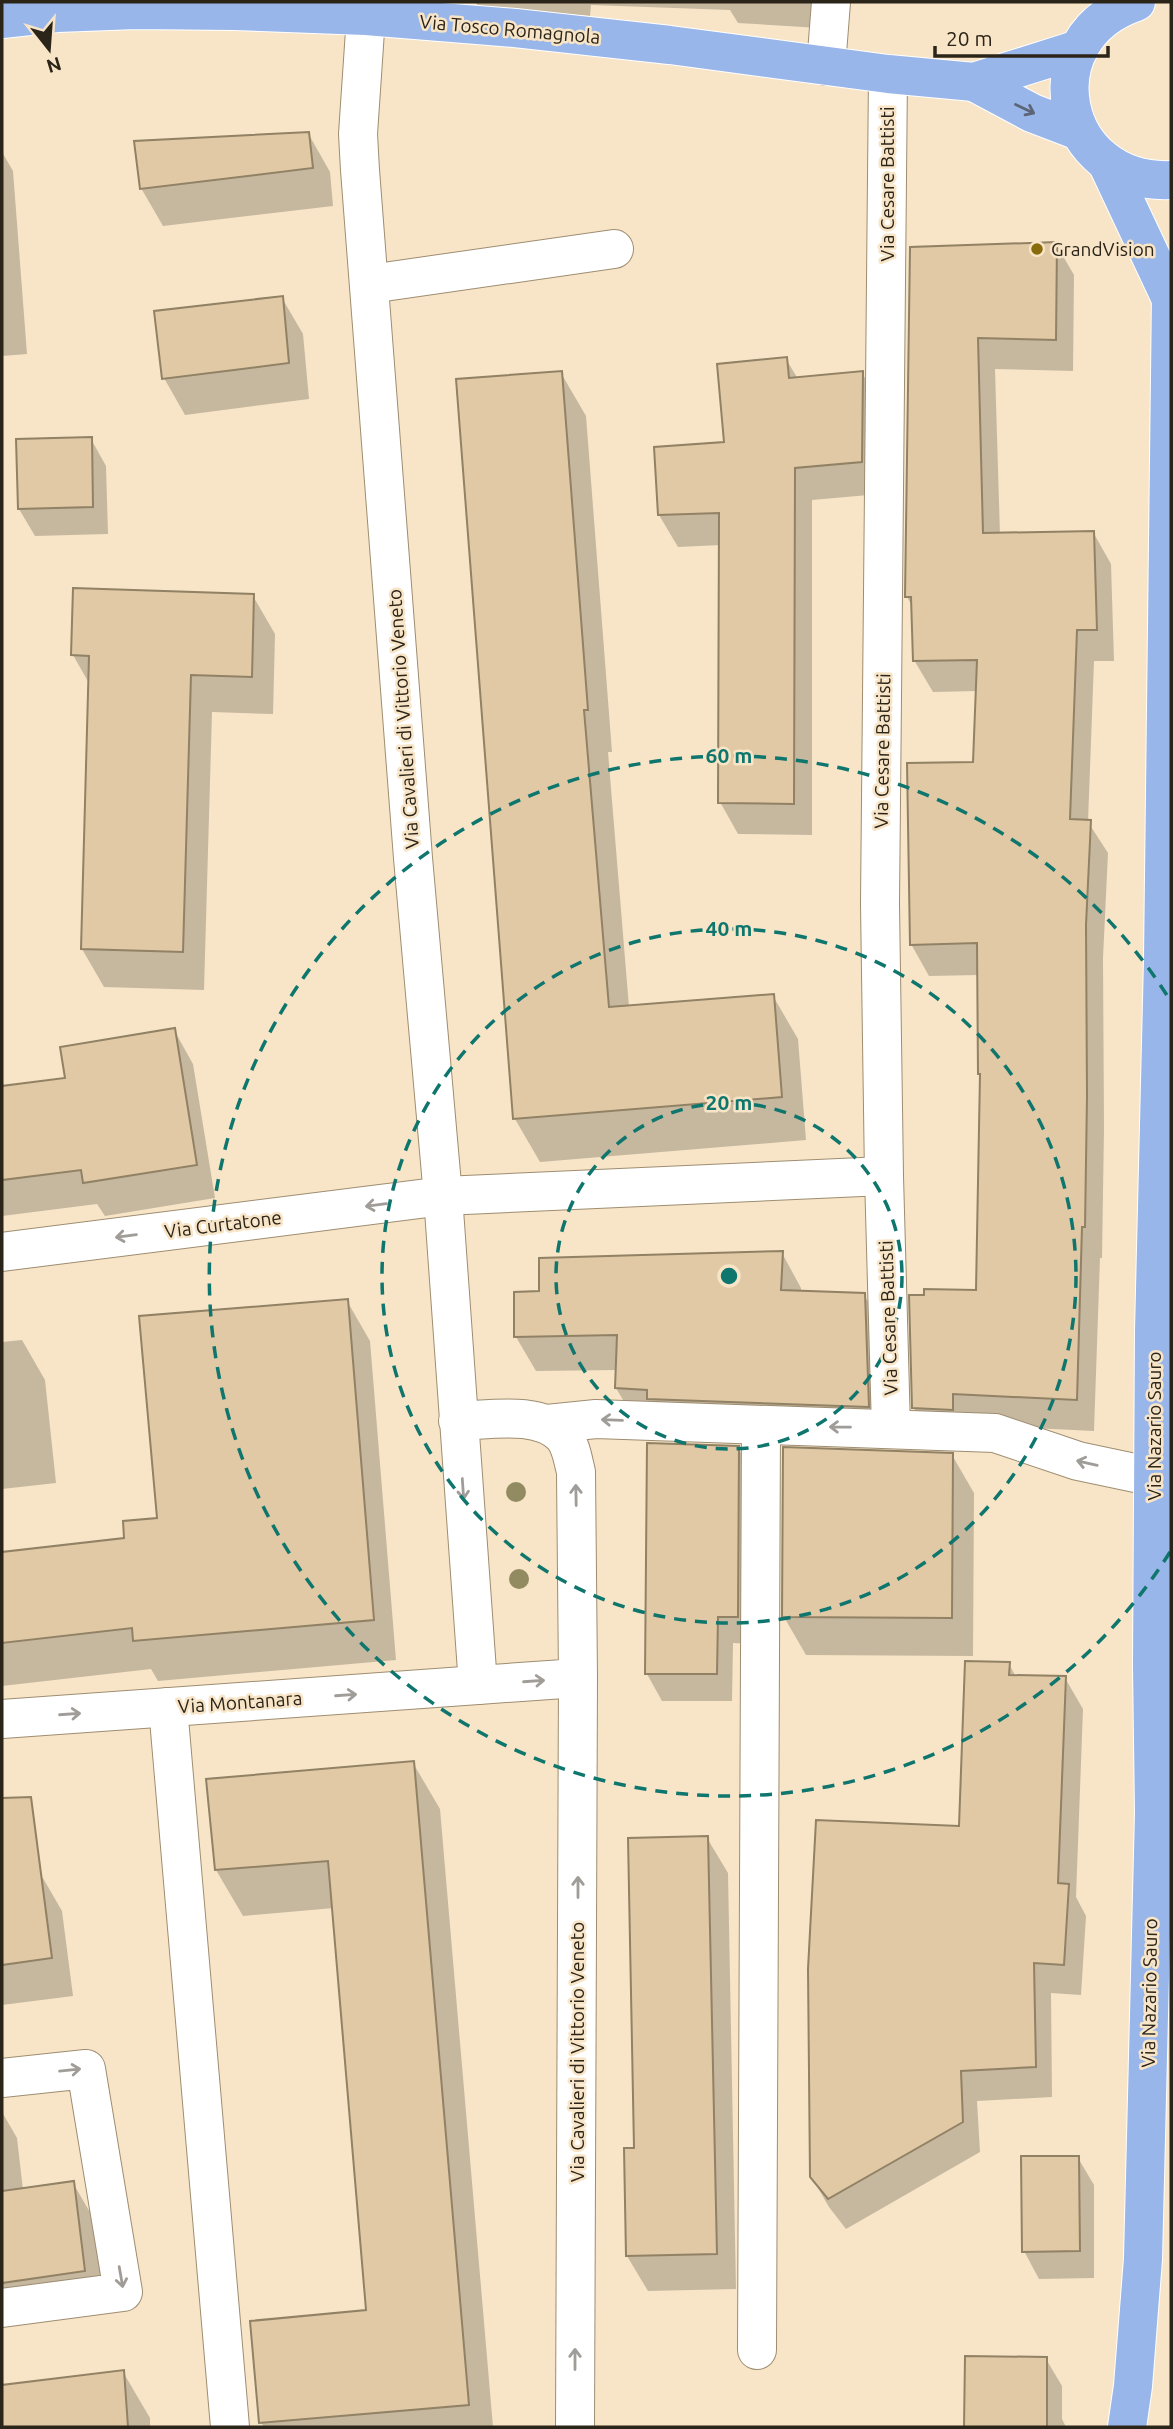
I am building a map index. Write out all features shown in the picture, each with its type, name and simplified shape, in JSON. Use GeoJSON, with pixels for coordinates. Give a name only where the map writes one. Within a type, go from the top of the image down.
{"type":"FeatureCollection","features":[{"type":"Feature","properties":{"kind":"main road"},"geometry":{"type":"LineString","coordinates":[[1127,4],[1102,19],[1089,33],[1073,62],[1069,92],[1079,131],[1091,150],[1108,165],[1136,178],[1171,180]]}},
{"type":"Feature","properties":{"kind":"main road","name":"Via Tosco Romagnola"},"geometry":{"type":"LineString","coordinates":[[2,19],[57,7],[366,16],[606,38],[888,74],[974,82],[1079,49]]}},
{"type":"Feature","properties":{"kind":"main road","name":"Via Tosco Romagnola"},"geometry":{"type":"LineString","coordinates":[[974,82],[1032,113],[1079,131]]}},
{"type":"Feature","properties":{"kind":"main road","name":"Via Nazario Sauro"},"geometry":{"type":"LineString","coordinates":[[1108,165],[1171,295],[1163,960],[1154,1331],[1162,1478],[1143,2259],[1136,2359],[1127,2427]]}},
{"type":"Feature","properties":{"kind":"street"},"geometry":{"type":"LineString","coordinates":[[826,66],[831,2]]}},
{"type":"Feature","properties":{"kind":"street","name":"Via Cavalieri di Vittorio Veneto"},"geometry":{"type":"LineString","coordinates":[[366,16],[358,134],[413,858],[443,1196],[478,1685]]}},
{"type":"Feature","properties":{"kind":"street","name":"Via Cesare Battisti"},"geometry":{"type":"LineString","coordinates":[[888,74],[880,904],[891,1428]]}},
{"type":"Feature","properties":{"kind":"street"},"geometry":{"type":"LineString","coordinates":[[370,284],[614,249]]}},
{"type":"Feature","properties":{"kind":"street","name":"Via Curtatone"},"geometry":{"type":"LineString","coordinates":[[2,1252],[443,1196],[884,1176]]}},
{"type":"Feature","properties":{"kind":"street"},"geometry":{"type":"LineString","coordinates":[[458,1421],[527,1420],[547,1424],[596,1419],[995,1433],[1078,1461],[1162,1478]]}},
{"type":"Feature","properties":{"kind":"street","name":"Via Cavalieri di Vittorio Veneto"},"geometry":{"type":"LineString","coordinates":[[547,1424],[564,1437],[576,1472],[578,1678],[575,2427]]}},
{"type":"Feature","properties":{"kind":"street"},"geometry":{"type":"LineString","coordinates":[[757,2350],[761,1425]]}},
{"type":"Feature","properties":{"kind":"street"},"geometry":{"type":"LineString","coordinates":[[478,1685],[578,1678]]}},
{"type":"Feature","properties":{"kind":"street","name":"Via Montanara"},"geometry":{"type":"LineString","coordinates":[[2,1719],[478,1685]]}},
{"type":"Feature","properties":{"kind":"street"},"geometry":{"type":"LineString","coordinates":[[168,1707],[230,2427]]}},
{"type":"Feature","properties":{"kind":"street"},"geometry":{"type":"LineString","coordinates":[[2,2078],[86,2069],[123,2292],[2,2308]]}},
{"type":"Feature","properties":{"kind":"building"},"geometry":{"type":"Polygon","coordinates":[[[309,132],[313,168],[140,189],[134,141],[309,132]]]}},
{"type":"Feature","properties":{"kind":"building"},"geometry":{"type":"Polygon","coordinates":[[[1057,242],[1056,340],[978,338],[983,533],[1094,531],[1097,630],[1077,630],[1070,819],[1091,820],[1086,925],[1085,1227],[1082,1227],[1077,1400],[953,1394],[953,1410],[912,1408],[909,1295],[924,1295],[924,1289],[976,1290],[980,1074],[977,943],[910,945],[907,763],[973,762],[977,660],[913,661],[911,597],[905,597],[910,247],[1057,242]]]}},
{"type":"Feature","properties":{"kind":"building"},"geometry":{"type":"Polygon","coordinates":[[[283,296],[289,363],[162,379],[154,311],[283,296]]]}},
{"type":"Feature","properties":{"kind":"building"},"geometry":{"type":"Polygon","coordinates":[[[787,357],[789,378],[863,371],[862,462],[795,468],[794,804],[718,803],[719,513],[658,515],[654,447],[724,442],[717,364],[787,357]]]}},
{"type":"Feature","properties":{"kind":"building"},"geometry":{"type":"Polygon","coordinates":[[[562,371],[588,710],[584,710],[609,1007],[774,994],[782,1097],[513,1119],[456,379],[562,371]]]}},
{"type":"Feature","properties":{"kind":"building"},"geometry":{"type":"Polygon","coordinates":[[[92,437],[93,507],[18,509],[16,439],[92,437]]]}},
{"type":"Feature","properties":{"kind":"building"},"geometry":{"type":"Polygon","coordinates":[[[73,588],[254,594],[252,677],[191,675],[183,952],[81,949],[89,656],[71,655],[73,588]]]}},
{"type":"Feature","properties":{"kind":"building"},"geometry":{"type":"Polygon","coordinates":[[[175,1028],[197,1165],[83,1183],[81,1170],[2,1180],[2,1086],[65,1078],[60,1047],[175,1028]]]}},
{"type":"Feature","properties":{"kind":"building"},"geometry":{"type":"Polygon","coordinates":[[[783,1251],[781,1290],[865,1293],[869,1407],[647,1399],[647,1390],[615,1388],[617,1335],[514,1337],[514,1292],[539,1291],[539,1258],[783,1251]]]}},
{"type":"Feature","properties":{"kind":"building"},"geometry":{"type":"Polygon","coordinates":[[[348,1299],[374,1620],[133,1641],[132,1628],[2,1643],[2,1552],[124,1538],[123,1521],[157,1518],[139,1316],[348,1299]]]}},
{"type":"Feature","properties":{"kind":"building"},"geometry":{"type":"Polygon","coordinates":[[[647,1443],[739,1446],[738,1617],[718,1617],[717,1674],[645,1674],[647,1443]]]}},
{"type":"Feature","properties":{"kind":"building"},"geometry":{"type":"Polygon","coordinates":[[[783,1447],[953,1453],[952,1618],[782,1617],[783,1447]]]}},
{"type":"Feature","properties":{"kind":"building"},"geometry":{"type":"Polygon","coordinates":[[[965,1661],[1010,1662],[1009,1675],[1066,1676],[1058,1883],[1069,1884],[1064,1965],[1034,1963],[1036,2067],[961,2071],[963,2122],[828,2199],[810,2177],[808,1969],[816,1820],[959,1826],[965,1661]]]}},
{"type":"Feature","properties":{"kind":"building"},"geometry":{"type":"Polygon","coordinates":[[[414,1761],[469,2405],[259,2423],[250,2321],[366,2310],[328,1861],[215,1870],[206,1779],[414,1761]]]}},
{"type":"Feature","properties":{"kind":"building"},"geometry":{"type":"Polygon","coordinates":[[[31,1797],[52,1958],[2,1965],[2,1798],[31,1797]]]}},
{"type":"Feature","properties":{"kind":"building"},"geometry":{"type":"Polygon","coordinates":[[[708,1836],[717,2254],[626,2256],[624,2148],[634,2148],[628,1838],[708,1836]]]}},
{"type":"Feature","properties":{"kind":"building"},"geometry":{"type":"Polygon","coordinates":[[[1021,2156],[1079,2156],[1080,2251],[1022,2252],[1021,2156]]]}},
{"type":"Feature","properties":{"kind":"building"},"geometry":{"type":"Polygon","coordinates":[[[74,2181],[85,2271],[2,2283],[2,2191],[74,2181]]]}},
{"type":"Feature","properties":{"kind":"building"},"geometry":{"type":"Polygon","coordinates":[[[965,2356],[1047,2357],[1047,2427],[964,2427],[965,2356]]]}},
{"type":"Feature","properties":{"kind":"building"},"geometry":{"type":"Polygon","coordinates":[[[124,2370],[128,2427],[2,2427],[2,2385],[124,2370]]]}},
{"type":"Feature","properties":{"kind":"place","name":"GrandVision"},"geometry":{"type":"Point","coordinates":[1037,249]}}]}
